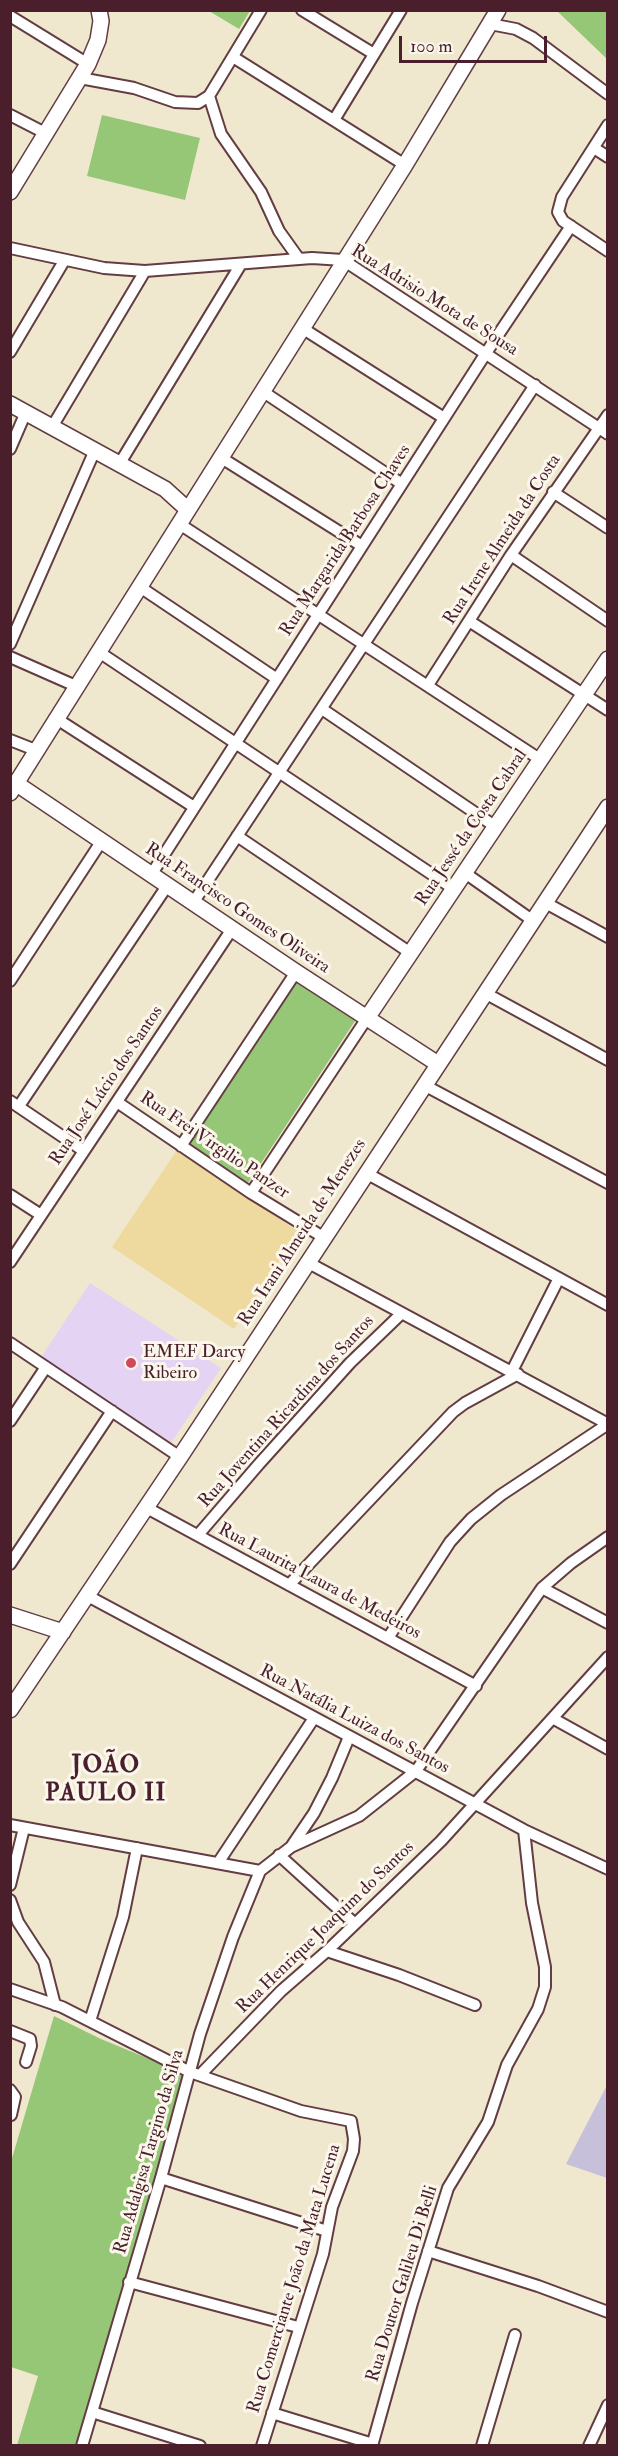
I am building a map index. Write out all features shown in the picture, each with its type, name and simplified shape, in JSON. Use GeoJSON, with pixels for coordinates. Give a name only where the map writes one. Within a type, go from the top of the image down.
{"type":"FeatureCollection","features":[{"type":"Feature","properties":{"kind":"street"},"geometry":{"type":"LineString","coordinates":[[10,192],[88,64],[98,40],[101,21],[99,10]]}},
{"type":"Feature","properties":{"kind":"street"},"geometry":{"type":"LineString","coordinates":[[80,78],[134,88],[175,102],[198,103],[209,96],[261,10]]}},
{"type":"Feature","properties":{"kind":"street"},"geometry":{"type":"LineString","coordinates":[[302,10],[374,54]]}},
{"type":"Feature","properties":{"kind":"street"},"geometry":{"type":"LineString","coordinates":[[334,120],[400,10]]}},
{"type":"Feature","properties":{"kind":"street"},"geometry":{"type":"LineString","coordinates":[[10,15],[88,64]]}},
{"type":"Feature","properties":{"kind":"street"},"geometry":{"type":"LineString","coordinates":[[13,788],[38,752],[178,523],[405,165],[494,17],[533,38],[608,94]]}},
{"type":"Feature","properties":{"kind":"street"},"geometry":{"type":"LineString","coordinates":[[233,57],[405,165]]}},
{"type":"Feature","properties":{"kind":"street"},"geometry":{"type":"LineString","coordinates":[[209,96],[221,134],[261,192],[279,231],[298,259]]}},
{"type":"Feature","properties":{"kind":"street"},"geometry":{"type":"LineString","coordinates":[[10,116],[47,134]]}},
{"type":"Feature","properties":{"kind":"street"},"geometry":{"type":"LineString","coordinates":[[608,125],[562,197],[558,212],[563,221],[608,251]]}},
{"type":"Feature","properties":{"kind":"street"},"geometry":{"type":"LineString","coordinates":[[594,148],[608,157]]}},
{"type":"Feature","properties":{"kind":"street","name":"Rua Margarida Barbosa Chaves"},"geometry":{"type":"LineString","coordinates":[[151,875],[486,352],[571,226]]}},
{"type":"Feature","properties":{"kind":"street","name":"Rua Adrisio Mota de Sousa"},"geometry":{"type":"LineString","coordinates":[[10,248],[104,268],[145,271],[298,259],[344,260],[603,431]]}},
{"type":"Feature","properties":{"kind":"street"},"geometry":{"type":"LineString","coordinates":[[10,352],[64,261]]}},
{"type":"Feature","properties":{"kind":"street"},"geometry":{"type":"LineString","coordinates":[[120,464],[241,264]]}},
{"type":"Feature","properties":{"kind":"street"},"geometry":{"type":"LineString","coordinates":[[52,426],[145,271]]}},
{"type":"Feature","properties":{"kind":"street"},"geometry":{"type":"LineString","coordinates":[[302,328],[444,418]]}},
{"type":"Feature","properties":{"kind":"street"},"geometry":{"type":"LineString","coordinates":[[194,903],[536,386]]}},
{"type":"Feature","properties":{"kind":"street"},"geometry":{"type":"LineString","coordinates":[[262,391],[402,484]]}},
{"type":"Feature","properties":{"kind":"street"},"geometry":{"type":"LineString","coordinates":[[10,404],[165,489],[187,509]]}},
{"type":"Feature","properties":{"kind":"street"},"geometry":{"type":"LineString","coordinates":[[10,449],[26,412]]}},
{"type":"Feature","properties":{"kind":"street","name":"Rua Irene Almeida da Costa"},"geometry":{"type":"LineString","coordinates":[[428,685],[553,492],[603,431],[608,415]]}},
{"type":"Feature","properties":{"kind":"street"},"geometry":{"type":"LineString","coordinates":[[10,644],[95,450]]}},
{"type":"Feature","properties":{"kind":"street"},"geometry":{"type":"LineString","coordinates":[[220,457],[362,546]]}},
{"type":"Feature","properties":{"kind":"street"},"geometry":{"type":"LineString","coordinates":[[553,492],[608,528]]}},
{"type":"Feature","properties":{"kind":"street"},"geometry":{"type":"LineString","coordinates":[[178,523],[541,760]]}},
{"type":"Feature","properties":{"kind":"street"},"geometry":{"type":"LineString","coordinates":[[511,555],[608,621]]}},
{"type":"Feature","properties":{"kind":"street"},"geometry":{"type":"LineString","coordinates":[[140,587],[277,679]]}},
{"type":"Feature","properties":{"kind":"street"},"geometry":{"type":"LineString","coordinates":[[469,621],[608,710]]}},
{"type":"Feature","properties":{"kind":"street"},"geometry":{"type":"LineString","coordinates":[[99,652],[454,889]]}},
{"type":"Feature","properties":{"kind":"street"},"geometry":{"type":"LineString","coordinates":[[10,657],[78,687]]}},
{"type":"Feature","properties":{"kind":"street","name":"Rua Jessé da Costa Cabral"},"geometry":{"type":"LineString","coordinates":[[367,1018],[608,658]]}},
{"type":"Feature","properties":{"kind":"street"},"geometry":{"type":"LineString","coordinates":[[322,709],[496,827]]}},
{"type":"Feature","properties":{"kind":"street"},"geometry":{"type":"LineString","coordinates":[[57,719],[194,807]]}},
{"type":"Feature","properties":{"kind":"street"},"geometry":{"type":"LineString","coordinates":[[10,740],[38,752]]}},
{"type":"Feature","properties":{"kind":"street","name":"Rua Francisco Gomes Oliveira"},"geometry":{"type":"LineString","coordinates":[[13,788],[101,842],[438,1064]]}},
{"type":"Feature","properties":{"kind":"street","name":"Rua Irani Almeida de Menezes"},"geometry":{"type":"LineString","coordinates":[[10,1710],[147,1508],[323,1237],[607,810]]}},
{"type":"Feature","properties":{"kind":"street"},"geometry":{"type":"LineString","coordinates":[[237,836],[412,954]]}},
{"type":"Feature","properties":{"kind":"street"},"geometry":{"type":"LineString","coordinates":[[10,981],[101,842]]}},
{"type":"Feature","properties":{"kind":"street"},"geometry":{"type":"LineString","coordinates":[[465,873],[532,920]]}},
{"type":"Feature","properties":{"kind":"street"},"geometry":{"type":"LineString","coordinates":[[84,1151],[15,1104],[167,886]]}},
{"type":"Feature","properties":{"kind":"street"},"geometry":{"type":"LineString","coordinates":[[544,902],[608,937]]}},
{"type":"Feature","properties":{"kind":"street","name":"Rua José Lúcio dos Santos"},"geometry":{"type":"LineString","coordinates":[[10,1262],[232,929]]}},
{"type":"Feature","properties":{"kind":"street"},"geometry":{"type":"LineString","coordinates":[[181,1146],[296,972]]}},
{"type":"Feature","properties":{"kind":"street"},"geometry":{"type":"LineString","coordinates":[[485,993],[608,1060]]}},
{"type":"Feature","properties":{"kind":"street"},"geometry":{"type":"LineString","coordinates":[[251,1193],[367,1018]]}},
{"type":"Feature","properties":{"kind":"street"},"geometry":{"type":"LineString","coordinates":[[424,1085],[608,1183]]}},
{"type":"Feature","properties":{"kind":"street","name":"Rua Frei Virgilio Panzer"},"geometry":{"type":"LineString","coordinates":[[117,1102],[251,1193],[323,1237]]}},
{"type":"Feature","properties":{"kind":"street"},"geometry":{"type":"LineString","coordinates":[[366,1173],[608,1305]]}},
{"type":"Feature","properties":{"kind":"street"},"geometry":{"type":"LineString","coordinates":[[10,1195],[41,1215]]}},
{"type":"Feature","properties":{"kind":"street"},"geometry":{"type":"LineString","coordinates":[[307,1262],[608,1424],[501,1495],[471,1519],[450,1542],[388,1638]]}},
{"type":"Feature","properties":{"kind":"street"},"geometry":{"type":"LineString","coordinates":[[289,1585],[453,1412],[515,1373],[559,1278]]}},
{"type":"Feature","properties":{"kind":"street","name":"Rua Joventina Ricardina dos Santos"},"geometry":{"type":"LineString","coordinates":[[198,1535],[350,1363],[402,1313]]}},
{"type":"Feature","properties":{"kind":"street"},"geometry":{"type":"LineString","coordinates":[[10,1343],[180,1457]]}},
{"type":"Feature","properties":{"kind":"street"},"geometry":{"type":"LineString","coordinates":[[10,1420],[46,1366]]}},
{"type":"Feature","properties":{"kind":"street"},"geometry":{"type":"LineString","coordinates":[[10,1564],[112,1411]]}},
{"type":"Feature","properties":{"kind":"street","name":"Rua Laurita Laura de Medeiros"},"geometry":{"type":"LineString","coordinates":[[147,1508],[476,1686]]}},
{"type":"Feature","properties":{"kind":"street"},"geometry":{"type":"LineString","coordinates":[[10,1826],[260,1871],[291,1847],[359,1816],[416,1771],[542,1588],[571,1563],[608,1537]]}},
{"type":"Feature","properties":{"kind":"street"},"geometry":{"type":"LineString","coordinates":[[542,1588],[608,1623]]}},
{"type":"Feature","properties":{"kind":"street","name":"Rua Natália Luiza dos Santos"},"geometry":{"type":"LineString","coordinates":[[86,1595],[524,1830],[608,1869]]}},
{"type":"Feature","properties":{"kind":"street"},"geometry":{"type":"LineString","coordinates":[[10,1615],[63,1632]]}},
{"type":"Feature","properties":{"kind":"street","name":"Rua Henrique Joaquim do Santos"},"geometry":{"type":"LineString","coordinates":[[195,2073],[280,1990],[327,1951],[441,1841],[608,1657]]}},
{"type":"Feature","properties":{"kind":"street"},"geometry":{"type":"LineString","coordinates":[[218,1863],[314,1718]]}},
{"type":"Feature","properties":{"kind":"street"},"geometry":{"type":"LineString","coordinates":[[554,1719],[608,1749]]}},
{"type":"Feature","properties":{"kind":"street"},"geometry":{"type":"LineString","coordinates":[[291,1847],[314,1813],[349,1737]]}},
{"type":"Feature","properties":{"kind":"street"},"geometry":{"type":"LineString","coordinates":[[10,1885],[24,1828]]}},
{"type":"Feature","properties":{"kind":"street","name":"Rua Doutor Galileu Di Belli"},"geometry":{"type":"LineString","coordinates":[[373,2445],[428,2252],[451,2182],[488,2122],[507,2065],[538,2009],[545,1987],[545,1967],[532,1903],[524,1830]]}},
{"type":"Feature","properties":{"kind":"street"},"geometry":{"type":"LineString","coordinates":[[90,2021],[123,1917],[137,1848]]}},
{"type":"Feature","properties":{"kind":"street"},"geometry":{"type":"LineString","coordinates":[[279,1855],[355,1924]]}},
{"type":"Feature","properties":{"kind":"street","name":"Rua Adalgisa Targino da Silva"},"geometry":{"type":"LineString","coordinates":[[82,2445],[129,2282],[195,2073],[213,1994],[260,1871]]}},
{"type":"Feature","properties":{"kind":"street"},"geometry":{"type":"LineString","coordinates":[[10,1900],[18,1922],[44,1962],[55,2005]]}},
{"type":"Feature","properties":{"kind":"street"},"geometry":{"type":"LineString","coordinates":[[327,1951],[399,1975],[475,2005]]}},
{"type":"Feature","properties":{"kind":"street"},"geometry":{"type":"LineString","coordinates":[[10,1989],[55,2005],[195,2073]]}},
{"type":"Feature","properties":{"kind":"street"},"geometry":{"type":"LineString","coordinates":[[10,2031],[30,2039],[31,2046],[26,2062]]}},
{"type":"Feature","properties":{"kind":"street","name":"Rua Comerciante João da Mata Lucena"},"geometry":{"type":"LineString","coordinates":[[195,2073],[301,2111],[351,2121],[353,2151],[332,2207],[323,2254],[262,2445]]}},
{"type":"Feature","properties":{"kind":"street"},"geometry":{"type":"LineString","coordinates":[[10,2090],[15,2097],[11,2115]]}},
{"type":"Feature","properties":{"kind":"street"},"geometry":{"type":"LineString","coordinates":[[161,2178],[327,2230]]}},
{"type":"Feature","properties":{"kind":"street"},"geometry":{"type":"LineString","coordinates":[[428,2252],[538,2286],[608,2312]]}},
{"type":"Feature","properties":{"kind":"street"},"geometry":{"type":"LineString","coordinates":[[129,2282],[298,2327]]}},
{"type":"Feature","properties":{"kind":"street"},"geometry":{"type":"LineString","coordinates":[[482,2445],[515,2335]]}},
{"type":"Feature","properties":{"kind":"street"},"geometry":{"type":"LineString","coordinates":[[589,2445],[608,2405]]}},
{"type":"Feature","properties":{"kind":"street"},"geometry":{"type":"LineString","coordinates":[[92,2412],[200,2445]]}},
{"type":"Feature","properties":{"kind":"street"},"geometry":{"type":"LineString","coordinates":[[272,2414],[373,2445]]}},
{"type":"Feature","properties":{"kind":"shaded area","name":"EMEF Darcy Ribeiro"},"geometry":{"type":"Polygon","coordinates":[[[90,1283],[221,1368],[171,1443],[40,1359],[90,1283]]]}},
{"type":"Feature","properties":{"kind":"shaded area"},"geometry":{"type":"Polygon","coordinates":[[[607,2085],[607,2178],[566,2164],[607,2085]]]}},
{"type":"Feature","properties":{"kind":"green space"},"geometry":{"type":"Polygon","coordinates":[[[250,10],[239,29],[209,11],[250,10]]]}},
{"type":"Feature","properties":{"kind":"green space"},"geometry":{"type":"Polygon","coordinates":[[[557,11],[607,11],[607,59],[557,11]]]}},
{"type":"Feature","properties":{"kind":"green space"},"geometry":{"type":"Polygon","coordinates":[[[102,115],[200,138],[185,200],[87,176],[102,115]]]}},
{"type":"Feature","properties":{"kind":"green space"},"geometry":{"type":"Polygon","coordinates":[[[298,979],[357,1018],[248,1183],[189,1144],[298,979]]]}},
{"type":"Feature","properties":{"kind":"green space"},"geometry":{"type":"Polygon","coordinates":[[[54,2016],[101,2039],[188,2075],[80,2445],[17,2445],[38,2376],[11,2367],[10,2165],[54,2016]]]}},
{"type":"Feature","properties":{"kind":"sand"},"geometry":{"type":"Polygon","coordinates":[[[177,1150],[299,1232],[234,1329],[112,1247],[177,1150]]]}},
{"type":"Feature","properties":{"kind":"place","name":"EMEF Darcy Ribeiro"},"geometry":{"type":"Point","coordinates":[131,1363]}},
{"type":"Feature","properties":{"kind":"district","name":"JOÃO PAULO II"},"geometry":{"type":"Point","coordinates":[106,1781]}}]}
